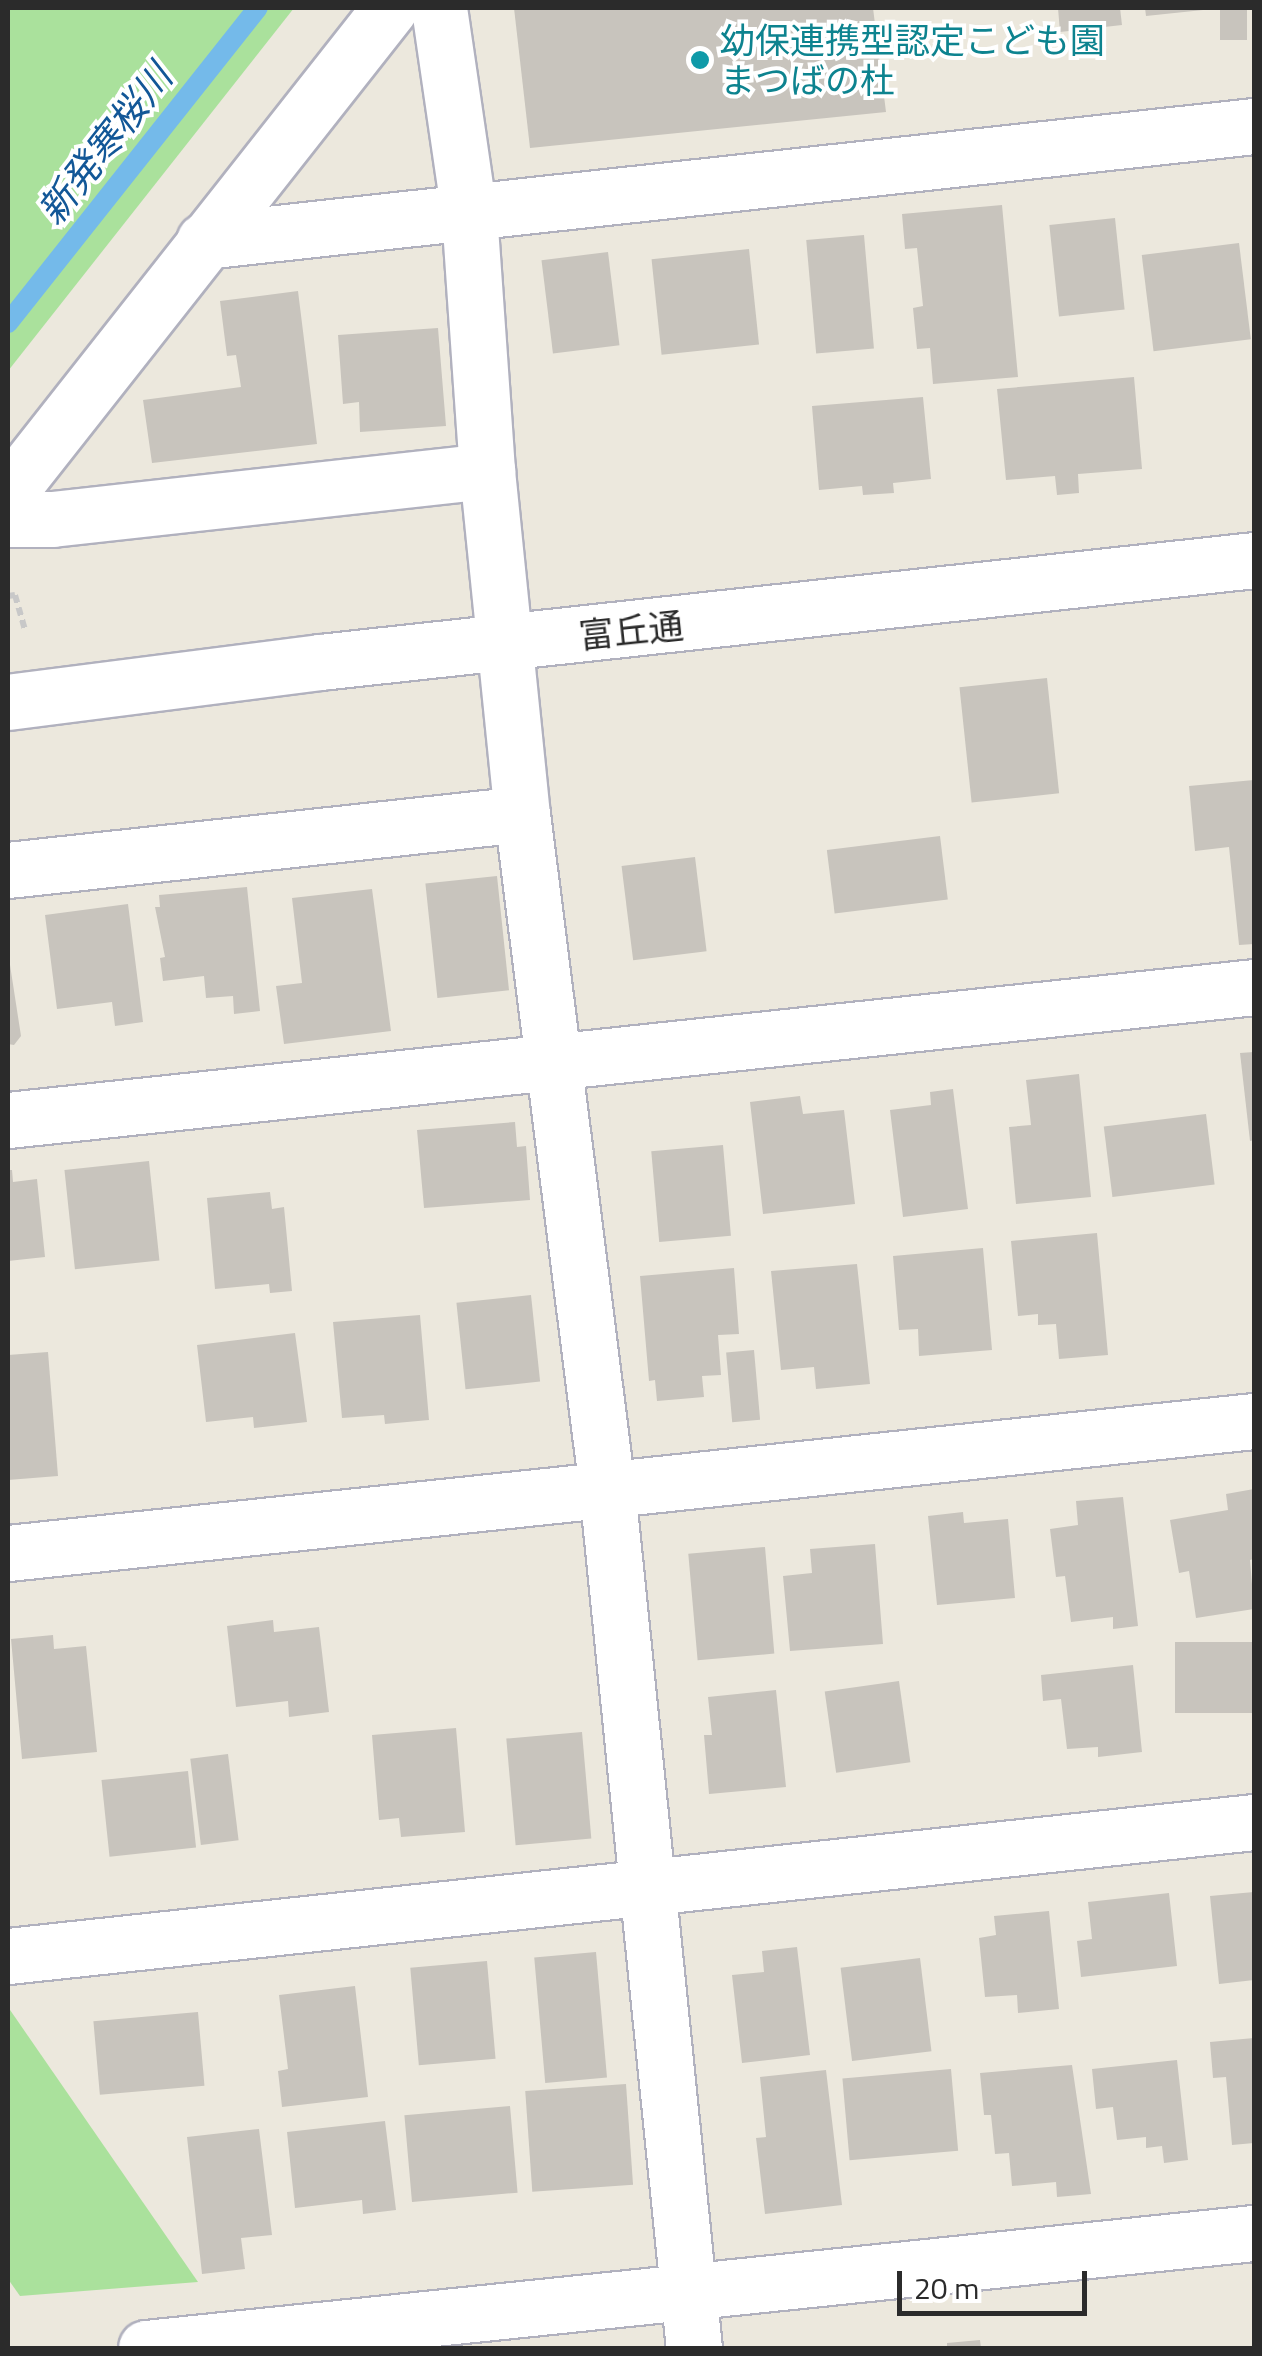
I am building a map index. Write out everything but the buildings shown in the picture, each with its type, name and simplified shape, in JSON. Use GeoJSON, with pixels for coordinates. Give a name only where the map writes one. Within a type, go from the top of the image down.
{"type":"FeatureCollection","features":[{"type":"Feature","properties":{"kind":"street"},"geometry":{"type":"LineString","coordinates":[[8,492],[390,8]]}},
{"type":"Feature","properties":{"kind":"street"},"geometry":{"type":"LineString","coordinates":[[440,8],[469,213],[487,471],[522,814],[607,1489],[694,2348]]}},
{"type":"Feature","properties":{"kind":"street"},"geometry":{"type":"LineString","coordinates":[[204,240],[1254,126]]}},
{"type":"Feature","properties":{"kind":"street"},"geometry":{"type":"LineString","coordinates":[[8,518],[52,519],[487,471]]}},
{"type":"Feature","properties":{"kind":"street","name":"富丘通"},"geometry":{"type":"LineString","coordinates":[[8,702],[116,685],[1254,560]]}},
{"type":"Feature","properties":{"kind":"street"},"geometry":{"type":"LineString","coordinates":[[8,870],[522,814]]}},
{"type":"Feature","properties":{"kind":"street"},"geometry":{"type":"LineString","coordinates":[[8,1120],[1254,987]]}},
{"type":"Feature","properties":{"kind":"street"},"geometry":{"type":"LineString","coordinates":[[8,1553],[1254,1421]]}},
{"type":"Feature","properties":{"kind":"street"},"geometry":{"type":"LineString","coordinates":[[8,1956],[1254,1822]]}},
{"type":"Feature","properties":{"kind":"street"},"geometry":{"type":"LineString","coordinates":[[146,2348],[1254,2233]]}},
{"type":"Feature","properties":{"kind":"path"},"geometry":{"type":"LineString","coordinates":[[8,596],[15,595],[24,630]]}},
{"type":"Feature","properties":{"kind":"green space"},"geometry":{"type":"Polygon","coordinates":[[[8,8],[294,8],[8,371],[8,8]]]}},
{"type":"Feature","properties":{"kind":"green space"},"geometry":{"type":"Polygon","coordinates":[[[8,2007],[198,2282],[20,2296],[8,2279],[8,2007]]]}},
{"type":"Feature","properties":{"kind":"waterway","name":"新発寒桜川"},"geometry":{"type":"LineString","coordinates":[[8,323],[258,8]]}},
{"type":"Feature","properties":{"kind":"place","name":"幼保連携型認定こども園 まつばの杜"},"geometry":{"type":"Point","coordinates":[700,60]}}]}
